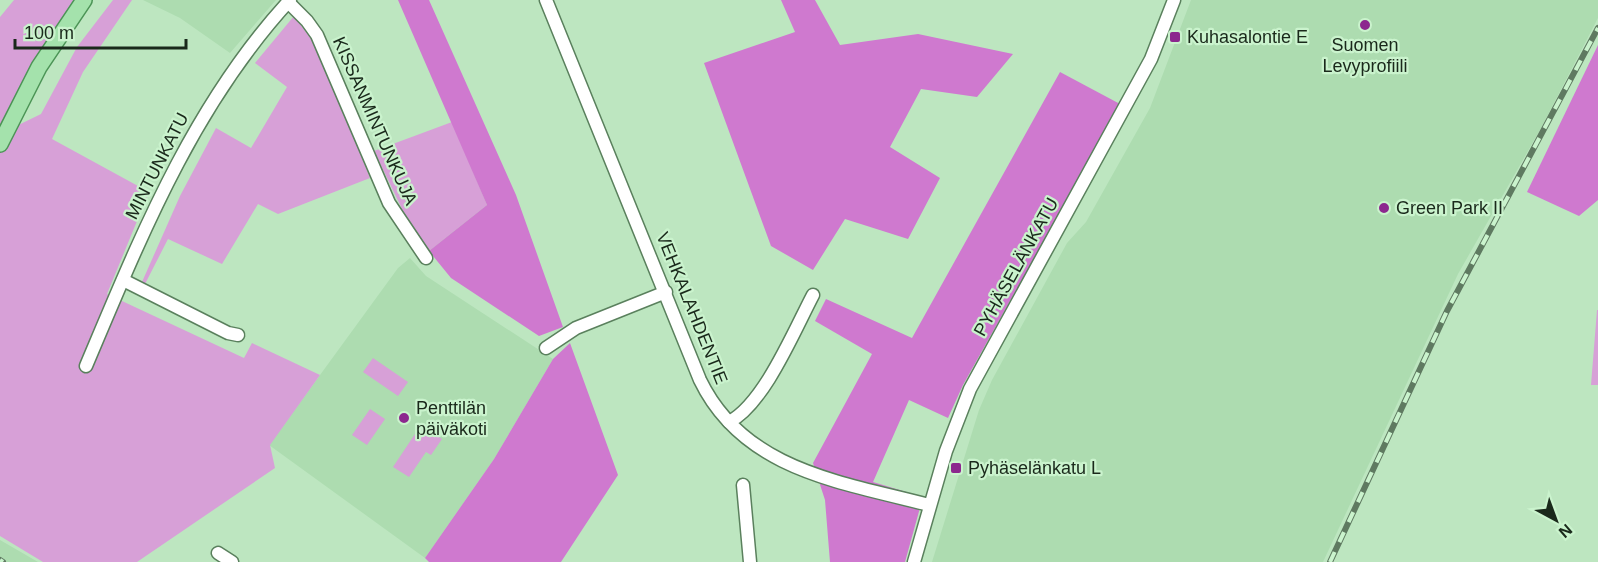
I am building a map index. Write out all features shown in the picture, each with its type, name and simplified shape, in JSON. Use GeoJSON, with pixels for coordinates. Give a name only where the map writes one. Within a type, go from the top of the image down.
{"type":"FeatureCollection","features":[{"type":"Feature","properties":{"kind":"main road"},"geometry":{"type":"LineString","coordinates":[[0,144],[39,67],[84,0]]}},
{"type":"Feature","properties":{"kind":"street","name":"VEHKALAHDENTIE"},"geometry":{"type":"LineString","coordinates":[[546,0],[707,394],[729,422],[752,444],[791,467],[929,505]]}},
{"type":"Feature","properties":{"kind":"street","name":"PYHÄSELÄNKATU"},"geometry":{"type":"LineString","coordinates":[[914,562],[929,505],[970,389],[1151,59],[1174,0]]}},
{"type":"Feature","properties":{"kind":"street","name":"KISSANMINTUNKUJA"},"geometry":{"type":"LineString","coordinates":[[289,1],[317,35],[389,203],[426,258]]}},
{"type":"Feature","properties":{"kind":"street","name":"MINTUNKATU"},"geometry":{"type":"LineString","coordinates":[[86,366],[151,214],[193,133],[250,48],[289,1]]}},
{"type":"Feature","properties":{"kind":"street"},"geometry":{"type":"LineString","coordinates":[[123,280],[228,333],[238,335]]}},
{"type":"Feature","properties":{"kind":"street"},"geometry":{"type":"LineString","coordinates":[[546,348],[576,328],[666,292]]}},
{"type":"Feature","properties":{"kind":"street"},"geometry":{"type":"LineString","coordinates":[[729,422],[743,415],[763,387],[813,295]]}},
{"type":"Feature","properties":{"kind":"street"},"geometry":{"type":"LineString","coordinates":[[743,485],[750,562]]}},
{"type":"Feature","properties":{"kind":"street"},"geometry":{"type":"LineString","coordinates":[[218,553],[232,562]]}},
{"type":"Feature","properties":{"kind":"shaded area"},"geometry":{"type":"Polygon","coordinates":[[[14,0],[74,0],[48,38],[0,126],[0,17],[14,0]]]}},
{"type":"Feature","properties":{"kind":"shaded area"},"geometry":{"type":"Polygon","coordinates":[[[113,0],[132,0],[83,72],[52,139],[149,192],[107,294],[244,358],[252,343],[320,375],[270,445],[275,468],[137,562],[43,562],[0,536],[0,134],[41,114],[77,47],[113,0]]]}},
{"type":"Feature","properties":{"kind":"shaded area"},"geometry":{"type":"Polygon","coordinates":[[[143,0],[276,0],[230,53],[180,18],[143,0]]]}},
{"type":"Feature","properties":{"kind":"shaded area"},"geometry":{"type":"Polygon","coordinates":[[[398,0],[429,0],[516,195],[563,327],[539,336],[451,278],[429,251],[487,205],[398,0]]]}},
{"type":"Feature","properties":{"kind":"shaded area"},"geometry":{"type":"Polygon","coordinates":[[[781,0],[815,0],[840,45],[918,34],[1013,54],[977,97],[921,89],[890,147],[940,178],[908,239],[845,219],[813,270],[771,246],[704,63],[795,32],[781,0]]]}},
{"type":"Feature","properties":{"kind":"shaded area"},"geometry":{"type":"Polygon","coordinates":[[[1191,0],[1598,0],[1598,18],[1541,128],[1458,274],[1323,562],[932,562],[979,410],[992,380],[1067,243],[1086,222],[1150,108],[1191,0]]]}},
{"type":"Feature","properties":{"kind":"shaded area"},"geometry":{"type":"Polygon","coordinates":[[[294,16],[318,48],[370,178],[278,214],[258,204],[222,264],[168,239],[145,284],[142,282],[180,196],[216,128],[251,148],[287,87],[255,63],[294,16]]]}},
{"type":"Feature","properties":{"kind":"shaded area"},"geometry":{"type":"Polygon","coordinates":[[[1598,45],[1598,200],[1579,216],[1527,192],[1598,45]]]}},
{"type":"Feature","properties":{"kind":"shaded area"},"geometry":{"type":"Polygon","coordinates":[[[1060,72],[1120,104],[963,385],[948,418],[909,400],[873,482],[923,497],[905,562],[830,562],[825,500],[813,463],[872,354],[815,321],[826,299],[912,338],[1060,72]]]}},
{"type":"Feature","properties":{"kind":"shaded area"},"geometry":{"type":"Polygon","coordinates":[[[452,122],[487,205],[429,251],[403,211],[374,151],[452,122]]]}},
{"type":"Feature","properties":{"kind":"shaded area","name":"Penttilän päiväkoti"},"geometry":{"type":"Polygon","coordinates":[[[410,258],[426,276],[553,359],[494,459],[425,558],[269,445],[398,268],[410,258]]]}},
{"type":"Feature","properties":{"kind":"shaded area"},"geometry":{"type":"Polygon","coordinates":[[[1597,310],[1598,385],[1591,385],[1597,310]]]}},
{"type":"Feature","properties":{"kind":"shaded area"},"geometry":{"type":"Polygon","coordinates":[[[570,343],[618,475],[561,562],[429,562],[425,558],[494,459],[553,359],[570,343]]]}},
{"type":"Feature","properties":{"kind":"shaded area"},"geometry":{"type":"Polygon","coordinates":[[[373,358],[408,382],[398,396],[363,372],[373,358]]]}},
{"type":"Feature","properties":{"kind":"shaded area"},"geometry":{"type":"Polygon","coordinates":[[[370,409],[385,419],[367,445],[352,435],[370,409]]]}},
{"type":"Feature","properties":{"kind":"shaded area"},"geometry":{"type":"Polygon","coordinates":[[[421,425],[442,439],[431,455],[426,452],[409,477],[393,467],[421,425]]]}},
{"type":"Feature","properties":{"kind":"shaded area"},"geometry":{"type":"Polygon","coordinates":[[[0,540],[38,562],[0,562],[0,540]]]}},
{"type":"Feature","properties":{"kind":"railway"},"geometry":{"type":"LineString","coordinates":[[1330,562],[1447,311],[1598,28]]}},
{"type":"Feature","properties":{"kind":"place","name":"Suomen Levyprofiili"},"geometry":{"type":"Point","coordinates":[1365,25]}},
{"type":"Feature","properties":{"kind":"place","name":"Kuhasalontie E"},"geometry":{"type":"Point","coordinates":[1175,37]}},
{"type":"Feature","properties":{"kind":"place","name":"Green Park II"},"geometry":{"type":"Point","coordinates":[1384,208]}},
{"type":"Feature","properties":{"kind":"place","name":"Penttilän päiväkoti"},"geometry":{"type":"Point","coordinates":[404,418]}},
{"type":"Feature","properties":{"kind":"place","name":"Pyhäselänkatu L"},"geometry":{"type":"Point","coordinates":[956,468]}}]}
